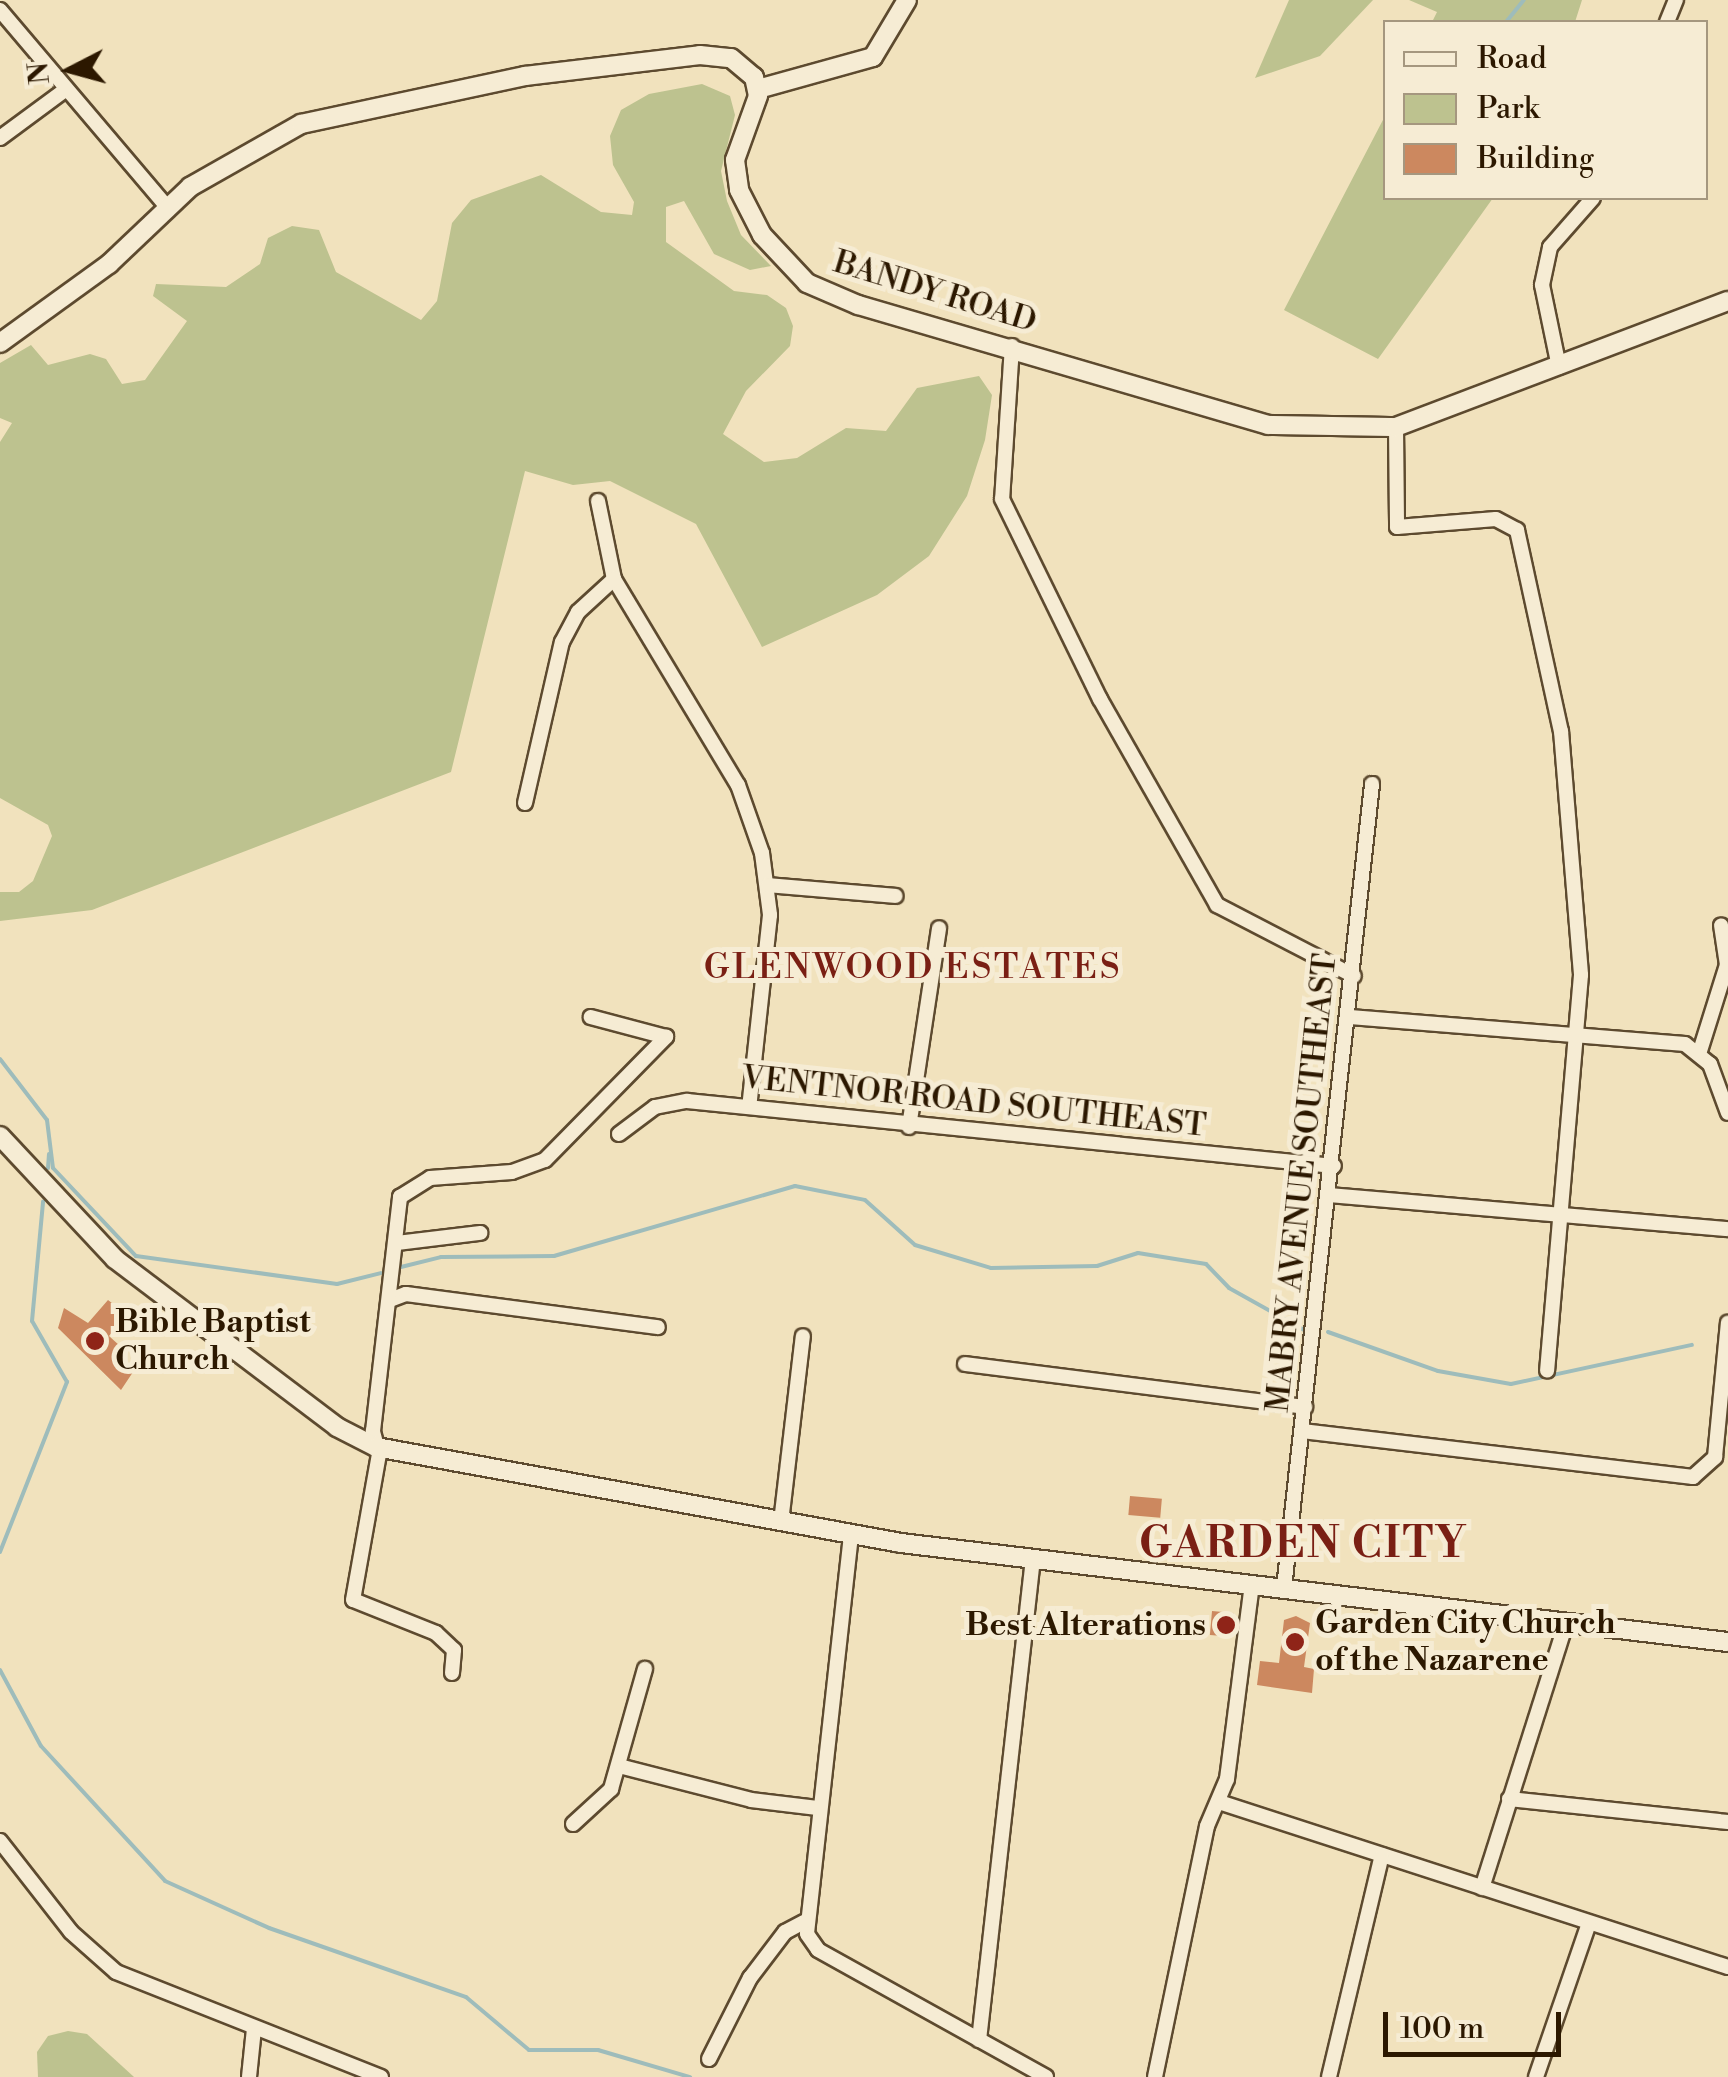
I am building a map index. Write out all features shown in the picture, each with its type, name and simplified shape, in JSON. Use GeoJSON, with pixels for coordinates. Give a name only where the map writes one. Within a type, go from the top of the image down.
{"type":"FeatureCollection","features":[{"type":"Feature","properties":{"kind":"street"},"geometry":{"type":"LineString","coordinates":[[0,343],[109,264],[167,206],[269,139],[367,106],[700,55],[741,62],[758,90],[873,58],[907,0]]}},
{"type":"Feature","properties":{"kind":"street"},"geometry":{"type":"LineString","coordinates":[[0,10],[64,90],[167,206]]}},
{"type":"Feature","properties":{"kind":"street"},"geometry":{"type":"LineString","coordinates":[[0,138],[64,90]]}},
{"type":"Feature","properties":{"kind":"street","name":"BANDY ROAD"},"geometry":{"type":"LineString","coordinates":[[758,90],[736,176],[749,214],[786,264],[833,297],[1012,346],[1268,426],[1396,426],[1559,368],[1728,300]]}},
{"type":"Feature","properties":{"kind":"street"},"geometry":{"type":"LineString","coordinates":[[1559,368],[1542,285],[1550,247],[1591,200]]}},
{"type":"Feature","properties":{"kind":"street"},"geometry":{"type":"LineString","coordinates":[[1012,346],[1002,499],[1100,698],[1217,904],[1354,976]]}},
{"type":"Feature","properties":{"kind":"street"},"geometry":{"type":"LineString","coordinates":[[1396,426],[1397,527],[1502,519],[1522,540],[1562,732],[1579,928],[1563,1215],[1546,1371]]}},
{"type":"Feature","properties":{"kind":"street"},"geometry":{"type":"LineString","coordinates":[[598,501],[614,579],[738,785],[768,885],[750,1106]]}},
{"type":"Feature","properties":{"kind":"street"},"geometry":{"type":"LineString","coordinates":[[525,803],[562,642],[578,612],[614,579]]}},
{"type":"Feature","properties":{"kind":"street","name":"MABRY AVENUE SOUTHEAST"},"geometry":{"type":"LineString","coordinates":[[1284,1588],[1334,1166],[1372,784]]}},
{"type":"Feature","properties":{"kind":"street"},"geometry":{"type":"LineString","coordinates":[[768,885],[896,896]]}},
{"type":"Feature","properties":{"kind":"street"},"geometry":{"type":"LineString","coordinates":[[1721,926],[1727,965],[1700,1051],[1728,1113]]}},
{"type":"Feature","properties":{"kind":"street"},"geometry":{"type":"LineString","coordinates":[[909,1126],[939,928]]}},
{"type":"Feature","properties":{"kind":"street"},"geometry":{"type":"LineString","coordinates":[[1350,1017],[1700,1051]]}},
{"type":"Feature","properties":{"kind":"street"},"geometry":{"type":"LineString","coordinates":[[452,1673],[454,1650],[436,1632],[352,1600],[376,1447],[400,1197],[411,1184],[544,1160],[666,1037],[591,1018]]}},
{"type":"Feature","properties":{"kind":"street","name":"VENTNOR ROAD SOUTHEAST"},"geometry":{"type":"LineString","coordinates":[[618,1134],[636,1116],[671,1102],[750,1106],[909,1126],[1334,1166]]}},
{"type":"Feature","properties":{"kind":"street"},"geometry":{"type":"LineString","coordinates":[[0,1136],[115,1259],[336,1427],[376,1447],[851,1535],[1728,1642]]}},
{"type":"Feature","properties":{"kind":"street"},"geometry":{"type":"LineString","coordinates":[[1330,1194],[1728,1229]]}},
{"type":"Feature","properties":{"kind":"street"},"geometry":{"type":"LineString","coordinates":[[398,1243],[480,1233]]}},
{"type":"Feature","properties":{"kind":"street"},"geometry":{"type":"LineString","coordinates":[[390,1300],[406,1294],[658,1327]]}},
{"type":"Feature","properties":{"kind":"street"},"geometry":{"type":"LineString","coordinates":[[1302,1431],[1683,1479],[1710,1466],[1718,1442],[1728,1323]]}},
{"type":"Feature","properties":{"kind":"street"},"geometry":{"type":"LineString","coordinates":[[780,1522],[803,1336]]}},
{"type":"Feature","properties":{"kind":"street"},"geometry":{"type":"LineString","coordinates":[[965,1364],[1305,1407]]}},
{"type":"Feature","properties":{"kind":"street"},"geometry":{"type":"LineString","coordinates":[[851,1535],[804,1922],[818,1950],[1046,2077]]}},
{"type":"Feature","properties":{"kind":"street"},"geometry":{"type":"LineString","coordinates":[[978,2040],[1032,1558]]}},
{"type":"Feature","properties":{"kind":"street"},"geometry":{"type":"LineString","coordinates":[[1155,2077],[1219,1802],[1252,1584]]}},
{"type":"Feature","properties":{"kind":"street"},"geometry":{"type":"LineString","coordinates":[[1482,1888],[1566,1624]]}},
{"type":"Feature","properties":{"kind":"street"},"geometry":{"type":"LineString","coordinates":[[573,1824],[602,1802],[619,1766],[644,1670]]}},
{"type":"Feature","properties":{"kind":"street"},"geometry":{"type":"LineString","coordinates":[[619,1766],[752,1800],[818,1808]]}},
{"type":"Feature","properties":{"kind":"street"},"geometry":{"type":"LineString","coordinates":[[1509,1799],[1728,1822]]}},
{"type":"Feature","properties":{"kind":"street"},"geometry":{"type":"LineString","coordinates":[[1219,1802],[1728,1967]]}},
{"type":"Feature","properties":{"kind":"street"},"geometry":{"type":"LineString","coordinates":[[0,1841],[101,1961],[254,2029],[381,2077]]}},
{"type":"Feature","properties":{"kind":"street"},"geometry":{"type":"LineString","coordinates":[[1328,2077],[1382,1855]]}},
{"type":"Feature","properties":{"kind":"street"},"geometry":{"type":"LineString","coordinates":[[709,2059],[750,1978],[785,1932],[804,1922]]}},
{"type":"Feature","properties":{"kind":"street"},"geometry":{"type":"LineString","coordinates":[[1536,2077],[1589,1923]]}},
{"type":"Feature","properties":{"kind":"street"},"geometry":{"type":"LineString","coordinates":[[249,2077],[254,2029]]}},
{"type":"Feature","properties":{"kind":"green space"},"geometry":{"type":"Polygon","coordinates":[[[1289,0],[1373,0],[1320,56],[1255,78],[1289,0]]]}},
{"type":"Feature","properties":{"kind":"green space"},"geometry":{"type":"Polygon","coordinates":[[[1409,0],[1582,0],[1576,20],[1433,20],[1437,12],[1409,0]]]}},
{"type":"Feature","properties":{"kind":"green space"},"geometry":{"type":"Polygon","coordinates":[[[702,84],[730,96],[735,115],[721,171],[727,201],[741,235],[771,266],[750,270],[714,254],[684,201],[666,207],[666,242],[734,291],[767,295],[786,308],[793,326],[790,346],[746,391],[723,434],[764,462],[797,458],[846,428],[886,431],[917,388],[979,376],[992,395],[985,440],[967,496],[929,556],[877,595],[762,647],[696,524],[610,481],[573,485],[525,471],[451,772],[92,910],[0,921],[0,892],[19,892],[33,881],[52,836],[48,825],[0,798],[0,442],[12,423],[0,418],[0,363],[31,345],[48,365],[90,354],[106,359],[122,384],[145,380],[187,321],[153,296],[156,284],[226,287],[260,264],[268,238],[292,226],[319,230],[336,272],[421,320],[437,301],[452,223],[471,200],[541,175],[601,212],[632,215],[634,202],[613,165],[610,136],[621,110],[649,94],[702,84]]]}},
{"type":"Feature","properties":{"kind":"green space"},"geometry":{"type":"Polygon","coordinates":[[[1383,120],[1383,200],[1492,200],[1378,359],[1284,310],[1383,120]]]}},
{"type":"Feature","properties":{"kind":"green space"},"geometry":{"type":"Polygon","coordinates":[[[68,2031],[87,2034],[134,2077],[38,2077],[37,2052],[48,2036],[68,2031]]]}},
{"type":"Feature","properties":{"kind":"building","name":"Bible Baptist Church"},"geometry":{"type":"Polygon","coordinates":[[[108,1300],[126,1314],[109,1336],[120,1346],[113,1354],[133,1372],[121,1390],[58,1328],[64,1308],[88,1323],[108,1300]]]}},
{"type":"Feature","properties":{"kind":"building"},"geometry":{"type":"Polygon","coordinates":[[[1130,1496],[1162,1499],[1160,1518],[1128,1515],[1130,1496]]]}},
{"type":"Feature","properties":{"kind":"building"},"geometry":{"type":"Polygon","coordinates":[[[1212,1611],[1234,1613],[1232,1637],[1210,1635],[1212,1611]]]}},
{"type":"Feature","properties":{"kind":"building","name":"Garden City Church of the Nazarene"},"geometry":{"type":"Polygon","coordinates":[[[1296,1616],[1310,1623],[1304,1667],[1314,1669],[1312,1693],[1257,1685],[1260,1661],[1279,1663],[1284,1620],[1296,1616]]]}},
{"type":"Feature","properties":{"kind":"waterway"},"geometry":{"type":"LineString","coordinates":[[1508,20],[1524,0]]}},
{"type":"Feature","properties":{"kind":"waterway"},"geometry":{"type":"LineString","coordinates":[[0,1059],[47,1120],[53,1168],[136,1256],[337,1284],[381,1273]]}},
{"type":"Feature","properties":{"kind":"waterway"},"geometry":{"type":"LineString","coordinates":[[48,1168],[49,1154]]}},
{"type":"Feature","properties":{"kind":"waterway"},"geometry":{"type":"LineString","coordinates":[[401,1267],[441,1257],[554,1256],[795,1186],[865,1200],[915,1245],[991,1268],[1097,1266],[1138,1253],[1206,1264],[1229,1288],[1304,1330]]}},
{"type":"Feature","properties":{"kind":"waterway"},"geometry":{"type":"LineString","coordinates":[[0,1552],[67,1382],[32,1321],[43,1202]]}},
{"type":"Feature","properties":{"kind":"waterway"},"geometry":{"type":"LineString","coordinates":[[1328,1332],[1438,1371],[1511,1384],[1692,1345]]}},
{"type":"Feature","properties":{"kind":"waterway"},"geometry":{"type":"LineString","coordinates":[[0,1670],[41,1746],[165,1881],[269,1928],[466,1997],[529,2050],[598,2050],[690,2077]]}},
{"type":"Feature","properties":{"kind":"place","name":"Bible Baptist Church"},"geometry":{"type":"Point","coordinates":[95,1341]}},
{"type":"Feature","properties":{"kind":"place","name":"Best Alterations"},"geometry":{"type":"Point","coordinates":[1226,1625]}},
{"type":"Feature","properties":{"kind":"place","name":"Garden City Church of the Nazarene"},"geometry":{"type":"Point","coordinates":[1295,1642]}},
{"type":"Feature","properties":{"kind":"district","name":"GLENWOOD ESTATES"},"geometry":{"type":"Point","coordinates":[913,968]}},
{"type":"Feature","properties":{"kind":"district","name":"GARDEN CITY"},"geometry":{"type":"Point","coordinates":[1304,1545]}}]}
